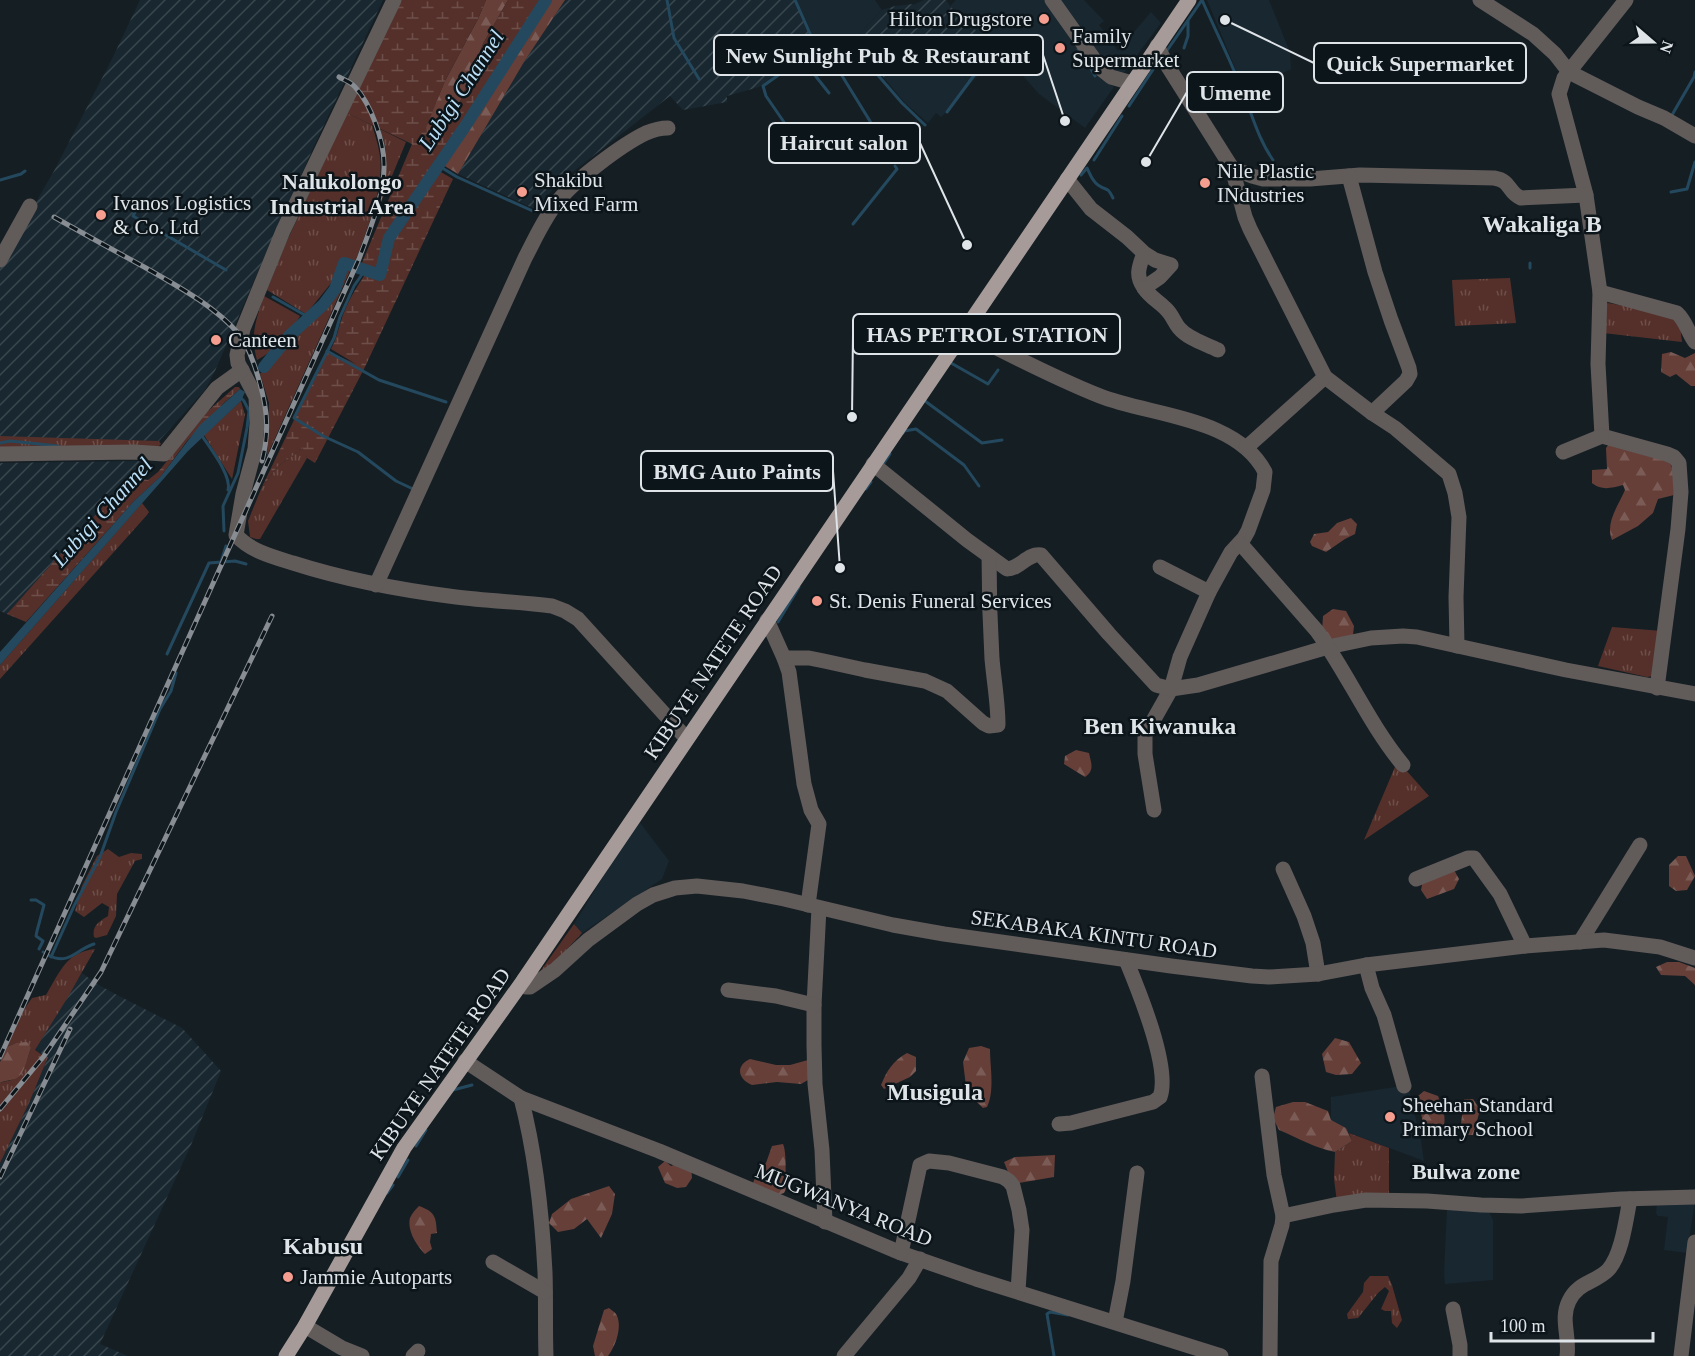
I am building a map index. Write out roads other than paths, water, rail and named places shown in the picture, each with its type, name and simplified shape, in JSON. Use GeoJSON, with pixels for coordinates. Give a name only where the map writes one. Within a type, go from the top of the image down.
{"type":"FeatureCollection","features":[{"type":"Feature","properties":{"kind":"main road","name":"KIBUYE NATETE ROAD"},"geometry":{"type":"LineString","coordinates":[[286,1356],[404,1148],[523,981],[1189,0]]}},
{"type":"Feature","properties":{"kind":"street"},"geometry":{"type":"LineString","coordinates":[[394,0],[283,231],[243,328],[237,355],[256,397],[257,423],[255,450],[243,494],[236,535],[249,546],[281,559],[337,576],[376,585],[456,597],[552,606],[565,611],[578,619],[687,739]]}},
{"type":"Feature","properties":{"kind":"street"},"geometry":{"type":"LineString","coordinates":[[1052,0],[1101,69],[1111,77],[1132,83]]}},
{"type":"Feature","properties":{"kind":"street"},"geometry":{"type":"LineString","coordinates":[[1480,0],[1533,34],[1555,54],[1569,72],[1664,118],[1695,136]]}},
{"type":"Feature","properties":{"kind":"street"},"geometry":{"type":"LineString","coordinates":[[1602,436],[1598,364],[1600,292],[1586,195],[1559,94],[1569,72],[1626,0]]}},
{"type":"Feature","properties":{"kind":"street"},"geometry":{"type":"LineString","coordinates":[[1157,46],[1232,168],[1250,229],[1325,377],[1395,428],[1449,474],[1453,484],[1458,517],[1457,646]]}},
{"type":"Feature","properties":{"kind":"street"},"geometry":{"type":"LineString","coordinates":[[376,585],[525,258],[549,213],[573,185],[615,153],[646,133],[668,128]]}},
{"type":"Feature","properties":{"kind":"street"},"geometry":{"type":"LineString","coordinates":[[1232,168],[1263,179],[1349,176],[1485,177],[1504,181],[1515,195],[1521,198],[1586,195]]}},
{"type":"Feature","properties":{"kind":"street"},"geometry":{"type":"LineString","coordinates":[[1349,176],[1375,272],[1410,374],[1406,381],[1372,412]]}},
{"type":"Feature","properties":{"kind":"street"},"geometry":{"type":"LineString","coordinates":[[1066,179],[1091,209],[1144,253],[1155,260],[1172,265],[1144,288]]}},
{"type":"Feature","properties":{"kind":"street"},"geometry":{"type":"LineString","coordinates":[[0,260],[30,206]]}},
{"type":"Feature","properties":{"kind":"street"},"geometry":{"type":"LineString","coordinates":[[1144,253],[1138,274],[1149,296],[1166,309],[1187,335],[1218,350]]}},
{"type":"Feature","properties":{"kind":"street"},"geometry":{"type":"LineString","coordinates":[[1600,292],[1677,313],[1685,322],[1695,342]]}},
{"type":"Feature","properties":{"kind":"street"},"geometry":{"type":"LineString","coordinates":[[964,331],[1038,369],[1104,397],[1177,417],[1219,432],[1246,447],[1263,467],[1266,475],[1263,490],[1246,535],[1231,552],[1209,592],[1180,657],[1171,689],[1144,739],[1154,810]]}},
{"type":"Feature","properties":{"kind":"street"},"geometry":{"type":"LineString","coordinates":[[0,454],[134,452],[164,454],[217,388],[242,370]]}},
{"type":"Feature","properties":{"kind":"street"},"geometry":{"type":"LineString","coordinates":[[1246,447],[1325,377]]}},
{"type":"Feature","properties":{"kind":"street"},"geometry":{"type":"LineString","coordinates":[[1563,452],[1602,436],[1667,454],[1679,463],[1681,492],[1678,529],[1657,687]]}},
{"type":"Feature","properties":{"kind":"street"},"geometry":{"type":"LineString","coordinates":[[873,464],[967,540],[1007,569],[1011,569],[1032,555],[1041,555],[1152,682],[1160,687],[1171,689],[1214,681],[1328,647],[1391,636],[1417,638],[1566,670],[1695,694]]}},
{"type":"Feature","properties":{"kind":"street"},"geometry":{"type":"LineString","coordinates":[[1240,543],[1328,647],[1403,765]]}},
{"type":"Feature","properties":{"kind":"street"},"geometry":{"type":"LineString","coordinates":[[784,658],[824,660],[925,681],[947,691],[983,723],[989,726],[998,725],[992,662],[989,556]]}},
{"type":"Feature","properties":{"kind":"street"},"geometry":{"type":"LineString","coordinates":[[1160,567],[1209,592]]}},
{"type":"Feature","properties":{"kind":"street"},"geometry":{"type":"LineString","coordinates":[[767,620],[789,672],[804,784],[811,810],[819,824],[814,906],[815,1084],[822,1150],[825,1222]]}},
{"type":"Feature","properties":{"kind":"street"},"geometry":{"type":"LineString","coordinates":[[1580,942],[1640,845]]}},
{"type":"Feature","properties":{"kind":"street"},"geometry":{"type":"LineString","coordinates":[[1416,879],[1468,858],[1474,858],[1500,894],[1525,946]]}},
{"type":"Feature","properties":{"kind":"street"},"geometry":{"type":"LineString","coordinates":[[1283,869],[1304,916],[1313,943],[1318,974]]}},
{"type":"Feature","properties":{"kind":"street","name":"SEKABAKA KINTU ROAD"},"geometry":{"type":"LineString","coordinates":[[523,981],[526,987],[530,987],[555,970],[614,920],[653,895],[675,888],[697,886],[743,891],[903,927],[1252,976],[1318,974],[1366,965],[1525,946],[1604,940],[1660,947],[1695,958]]}},
{"type":"Feature","properties":{"kind":"street"},"geometry":{"type":"LineString","coordinates":[[1059,1125],[1153,1102],[1160,1097],[1163,1083],[1156,1047],[1145,1006],[1126,960]]}},
{"type":"Feature","properties":{"kind":"street"},"geometry":{"type":"LineString","coordinates":[[1366,965],[1372,988],[1384,1015],[1404,1086]]}},
{"type":"Feature","properties":{"kind":"street"},"geometry":{"type":"LineString","coordinates":[[728,990],[776,996],[814,1005]]}},
{"type":"Feature","properties":{"kind":"street","name":"MUGWANYA ROAD"},"geometry":{"type":"LineString","coordinates":[[465,1061],[521,1098],[659,1151],[901,1253],[1221,1356]]}},
{"type":"Feature","properties":{"kind":"street"},"geometry":{"type":"LineString","coordinates":[[1262,1076],[1274,1175],[1283,1216],[1282,1226],[1270,1261],[1270,1356]]}},
{"type":"Feature","properties":{"kind":"street"},"geometry":{"type":"LineString","coordinates":[[521,1098],[538,1192],[543,1240],[546,1356]]}},
{"type":"Feature","properties":{"kind":"street"},"geometry":{"type":"LineString","coordinates":[[901,1253],[920,1165],[929,1161],[949,1163],[1003,1177],[1013,1186],[1021,1220],[1018,1291]]}},
{"type":"Feature","properties":{"kind":"street"},"geometry":{"type":"LineString","coordinates":[[1114,1322],[1123,1281],[1137,1173]]}},
{"type":"Feature","properties":{"kind":"street"},"geometry":{"type":"LineString","coordinates":[[1283,1216],[1366,1200],[1521,1206],[1695,1197]]}},
{"type":"Feature","properties":{"kind":"street"},"geometry":{"type":"LineString","coordinates":[[1567,1356],[1568,1340],[1565,1319],[1569,1301],[1578,1288],[1608,1269],[1616,1259],[1630,1199]]}},
{"type":"Feature","properties":{"kind":"street"},"geometry":{"type":"LineString","coordinates":[[1681,1356],[1695,1243]]}},
{"type":"Feature","properties":{"kind":"street"},"geometry":{"type":"LineString","coordinates":[[844,1356],[909,1278],[920,1259]]}},
{"type":"Feature","properties":{"kind":"street"},"geometry":{"type":"LineString","coordinates":[[493,1262],[545,1292]]}},
{"type":"Feature","properties":{"kind":"street"},"geometry":{"type":"LineString","coordinates":[[1453,1309],[1460,1356]]}},
{"type":"Feature","properties":{"kind":"street"},"geometry":{"type":"LineString","coordinates":[[305,1326],[342,1348],[362,1356]]}},
{"type":"Feature","properties":{"kind":"water"},"geometry":{"type":"Polygon","coordinates":[[[240,389],[245,392],[241,401],[188,451],[0,665],[0,652],[134,501],[161,476],[200,425],[240,389]]]}},
{"type":"Feature","properties":{"kind":"waterway","name":"Lubigi Channel"},"geometry":{"type":"LineString","coordinates":[[264,367],[289,336],[323,305],[335,289],[344,263],[380,275],[389,238],[466,125],[546,0]]}},
{"type":"Feature","properties":{"kind":"waterway"},"geometry":{"type":"LineString","coordinates":[[667,0],[674,38],[699,79]]}},
{"type":"Feature","properties":{"kind":"waterway"},"geometry":{"type":"LineString","coordinates":[[795,0],[820,56]]}},
{"type":"Feature","properties":{"kind":"waterway"},"geometry":{"type":"LineString","coordinates":[[1202,0],[1260,137],[1273,160]]}},
{"type":"Feature","properties":{"kind":"waterway"},"geometry":{"type":"LineString","coordinates":[[1166,52],[1202,0]]}},
{"type":"Feature","properties":{"kind":"waterway"},"geometry":{"type":"LineString","coordinates":[[1184,48],[1188,36],[1188,21]]}},
{"type":"Feature","properties":{"kind":"waterway"},"geometry":{"type":"LineString","coordinates":[[797,141],[766,96],[763,86],[780,74],[851,44],[902,103],[925,125]]}},
{"type":"Feature","properties":{"kind":"waterway"},"geometry":{"type":"LineString","coordinates":[[1078,49],[1083,58]]}},
{"type":"Feature","properties":{"kind":"waterway"},"geometry":{"type":"LineString","coordinates":[[828,53],[873,126]]}},
{"type":"Feature","properties":{"kind":"waterway"},"geometry":{"type":"LineString","coordinates":[[810,62],[810,69],[829,93]]}},
{"type":"Feature","properties":{"kind":"waterway"},"geometry":{"type":"LineString","coordinates":[[1129,106],[1156,65]]}},
{"type":"Feature","properties":{"kind":"waterway"},"geometry":{"type":"LineString","coordinates":[[1090,67],[1095,76]]}},
{"type":"Feature","properties":{"kind":"waterway"},"geometry":{"type":"LineString","coordinates":[[947,112],[978,70]]}},
{"type":"Feature","properties":{"kind":"waterway"},"geometry":{"type":"LineString","coordinates":[[1672,115],[1695,72]]}},
{"type":"Feature","properties":{"kind":"waterway"},"geometry":{"type":"LineString","coordinates":[[1094,160],[1122,116]]}},
{"type":"Feature","properties":{"kind":"waterway"},"geometry":{"type":"LineString","coordinates":[[877,132],[888,149]]}},
{"type":"Feature","properties":{"kind":"waterway"},"geometry":{"type":"LineString","coordinates":[[1671,192],[1687,189],[1695,162]]}},
{"type":"Feature","properties":{"kind":"waterway"},"geometry":{"type":"LineString","coordinates":[[439,166],[457,177],[535,212]]}},
{"type":"Feature","properties":{"kind":"waterway"},"geometry":{"type":"LineString","coordinates":[[853,224],[897,169],[895,166]]}},
{"type":"Feature","properties":{"kind":"waterway"},"geometry":{"type":"LineString","coordinates":[[1081,175],[1087,168],[1094,182],[1108,190],[1113,198]]}},
{"type":"Feature","properties":{"kind":"waterway"},"geometry":{"type":"LineString","coordinates":[[0,180],[25,171]]}},
{"type":"Feature","properties":{"kind":"waterway"},"geometry":{"type":"LineString","coordinates":[[136,210],[133,216],[226,270]]}},
{"type":"Feature","properties":{"kind":"waterway"},"geometry":{"type":"LineString","coordinates":[[1530,263],[1530,268]]}},
{"type":"Feature","properties":{"kind":"waterway"},"geometry":{"type":"LineString","coordinates":[[365,270],[354,286],[340,317],[334,338],[294,418],[323,436],[358,452],[396,481],[413,489]]}},
{"type":"Feature","properties":{"kind":"waterway"},"geometry":{"type":"LineString","coordinates":[[273,297],[310,318]]}},
{"type":"Feature","properties":{"kind":"waterway"},"geometry":{"type":"LineString","coordinates":[[957,354],[965,348],[972,349]]}},
{"type":"Feature","properties":{"kind":"waterway"},"geometry":{"type":"LineString","coordinates":[[327,351],[379,380],[446,402]]}},
{"type":"Feature","properties":{"kind":"waterway"},"geometry":{"type":"LineString","coordinates":[[951,363],[988,384],[998,370]]}},
{"type":"Feature","properties":{"kind":"waterway"},"geometry":{"type":"LineString","coordinates":[[224,531],[223,506],[238,473],[249,411],[239,396]]}},
{"type":"Feature","properties":{"kind":"waterway"},"geometry":{"type":"LineString","coordinates":[[925,401],[982,443],[1002,440]]}},
{"type":"Feature","properties":{"kind":"waterway"},"geometry":{"type":"LineString","coordinates":[[903,433],[916,429],[964,465],[979,486]]}},
{"type":"Feature","properties":{"kind":"waterway"},"geometry":{"type":"LineString","coordinates":[[202,436],[224,470],[228,490]]}},
{"type":"Feature","properties":{"kind":"waterway"},"geometry":{"type":"LineString","coordinates":[[0,443],[10,441],[58,446]]}},
{"type":"Feature","properties":{"kind":"waterway"},"geometry":{"type":"LineString","coordinates":[[882,466],[890,454]]}},
{"type":"Feature","properties":{"kind":"waterway"},"geometry":{"type":"LineString","coordinates":[[866,489],[871,482]]}},
{"type":"Feature","properties":{"kind":"waterway"},"geometry":{"type":"LineString","coordinates":[[221,562],[226,546]]}},
{"type":"Feature","properties":{"kind":"waterway"},"geometry":{"type":"LineString","coordinates":[[167,654],[209,563],[235,561],[246,564]]}},
{"type":"Feature","properties":{"kind":"waterway"},"geometry":{"type":"LineString","coordinates":[[778,622],[799,587]]}},
{"type":"Feature","properties":{"kind":"waterway"},"geometry":{"type":"LineString","coordinates":[[51,957],[100,857],[116,812],[160,709],[171,691],[176,673]]}},
{"type":"Feature","properties":{"kind":"waterway"},"geometry":{"type":"LineString","coordinates":[[31,900],[44,905],[36,936],[43,941],[39,949]]}},
{"type":"Feature","properties":{"kind":"waterway"},"geometry":{"type":"LineString","coordinates":[[48,955],[61,959],[67,958],[94,944]]}},
{"type":"Feature","properties":{"kind":"waterway"},"geometry":{"type":"LineString","coordinates":[[453,1090],[472,1085]]}},
{"type":"Feature","properties":{"kind":"waterway"},"geometry":{"type":"LineString","coordinates":[[416,1146],[426,1130]]}},
{"type":"Feature","properties":{"kind":"waterway"},"geometry":{"type":"LineString","coordinates":[[398,1177],[408,1160]]}},
{"type":"Feature","properties":{"kind":"waterway"},"geometry":{"type":"LineString","coordinates":[[387,1193],[393,1185]]}},
{"type":"Feature","properties":{"kind":"waterway"},"geometry":{"type":"LineString","coordinates":[[1054,1356],[1047,1314],[1050,1312],[1068,1315]]}},
{"type":"Feature","properties":{"kind":"railway"},"geometry":{"type":"LineString","coordinates":[[0,1057],[359,259],[372,225],[384,175],[382,145],[376,123],[361,94],[352,84],[339,77]]}},
{"type":"Feature","properties":{"kind":"railway"},"geometry":{"type":"LineString","coordinates":[[54,217],[207,305],[239,334],[252,358],[264,402],[267,425],[262,461]]}},
{"type":"Feature","properties":{"kind":"railway"},"geometry":{"type":"LineString","coordinates":[[0,1109],[44,1056],[101,972],[272,616]]}},
{"type":"Feature","properties":{"kind":"railway"},"geometry":{"type":"LineString","coordinates":[[0,1177],[70,1029]]}},
{"type":"Feature","properties":{"kind":"place","name":"Hilton Drugstore"},"geometry":{"type":"Point","coordinates":[1044,19]}},
{"type":"Feature","properties":{"kind":"place","name":"Quick Supermarket"},"geometry":{"type":"Point","coordinates":[1225,20]}},
{"type":"Feature","properties":{"kind":"place","name":"Family Supermarket"},"geometry":{"type":"Point","coordinates":[1060,48]}},
{"type":"Feature","properties":{"kind":"place","name":"New Sunlight Pub & Restaurant"},"geometry":{"type":"Point","coordinates":[1065,121]}},
{"type":"Feature","properties":{"kind":"place","name":"Umeme"},"geometry":{"type":"Point","coordinates":[1146,162]}},
{"type":"Feature","properties":{"kind":"place","name":"Nile Plastic INdustries"},"geometry":{"type":"Point","coordinates":[1205,183]}},
{"type":"Feature","properties":{"kind":"place","name":"Shakibu Mixed Farm"},"geometry":{"type":"Point","coordinates":[522,192]}},
{"type":"Feature","properties":{"kind":"place","name":"Ivanos Logistics & Co. Ltd"},"geometry":{"type":"Point","coordinates":[101,215]}},
{"type":"Feature","properties":{"kind":"place","name":"Haircut salon"},"geometry":{"type":"Point","coordinates":[967,245]}},
{"type":"Feature","properties":{"kind":"place","name":"Canteen"},"geometry":{"type":"Point","coordinates":[216,340]}},
{"type":"Feature","properties":{"kind":"place","name":"HAS PETROL STATION"},"geometry":{"type":"Point","coordinates":[852,417]}},
{"type":"Feature","properties":{"kind":"place","name":"BMG Auto Paints"},"geometry":{"type":"Point","coordinates":[840,568]}},
{"type":"Feature","properties":{"kind":"place","name":"St. Denis Funeral Services"},"geometry":{"type":"Point","coordinates":[817,601]}},
{"type":"Feature","properties":{"kind":"place","name":"Sheehan Standard Primary School"},"geometry":{"type":"Point","coordinates":[1390,1117]}},
{"type":"Feature","properties":{"kind":"place","name":"Jammie Autoparts"},"geometry":{"type":"Point","coordinates":[288,1277]}},
{"type":"Feature","properties":{"kind":"district","name":"Nalukolongo Industrial Area"},"geometry":{"type":"Point","coordinates":[342,194]}},
{"type":"Feature","properties":{"kind":"district","name":"Wakaliga B"},"geometry":{"type":"Point","coordinates":[1542,224]}},
{"type":"Feature","properties":{"kind":"district","name":"Ben Kiwanuka"},"geometry":{"type":"Point","coordinates":[1160,726]}},
{"type":"Feature","properties":{"kind":"district","name":"Musigula"},"geometry":{"type":"Point","coordinates":[935,1092]}},
{"type":"Feature","properties":{"kind":"district","name":"Bulwa zone"},"geometry":{"type":"Point","coordinates":[1466,1171]}},
{"type":"Feature","properties":{"kind":"district","name":"Kabusu"},"geometry":{"type":"Point","coordinates":[323,1246]}}]}
